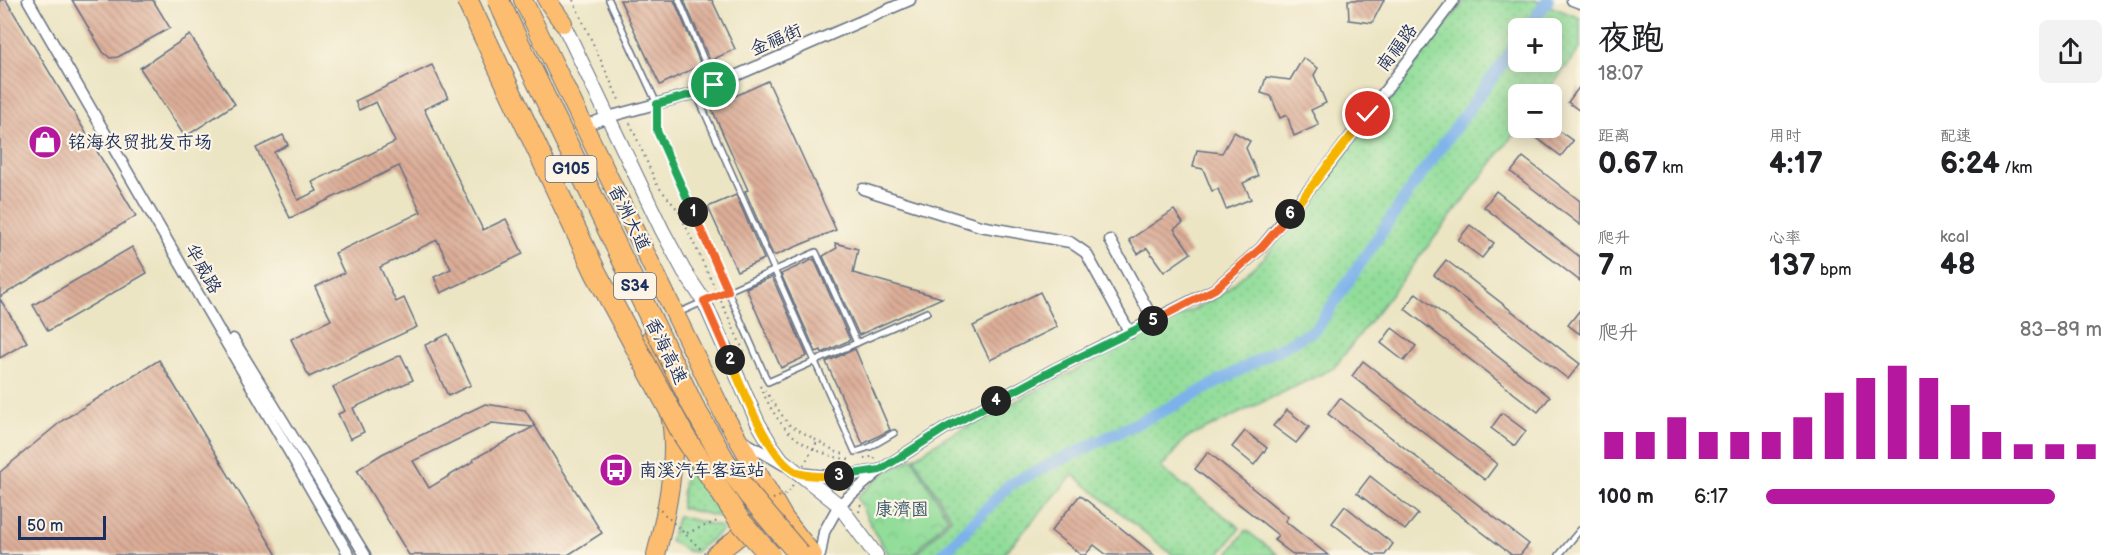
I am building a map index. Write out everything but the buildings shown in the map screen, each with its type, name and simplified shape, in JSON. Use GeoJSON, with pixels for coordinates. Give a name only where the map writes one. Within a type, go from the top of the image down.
{"type":"FeatureCollection","features":[{"type":"Feature","properties":{"kind":"highway","name":"香海高速"},"geometry":{"type":"LineString","coordinates":[[467,0],[596,273],[684,436],[763,553]]}},
{"type":"Feature","properties":{"kind":"highway","name":"香海高速"},"geometry":{"type":"LineString","coordinates":[[498,0],[693,406],[724,460],[749,495],[800,555]]}},
{"type":"Feature","properties":{"kind":"main road","name":"香洲大道"},"geometry":{"type":"LineString","coordinates":[[491,0],[685,410],[763,553]]}},
{"type":"Feature","properties":{"kind":"main road","name":"香洲大道"},"geometry":{"type":"LineString","coordinates":[[523,0],[724,415],[777,506],[813,555]]}},
{"type":"Feature","properties":{"kind":"main road"},"geometry":{"type":"LineString","coordinates":[[547,0],[563,23]]}},
{"type":"Feature","properties":{"kind":"main road"},"geometry":{"type":"LineString","coordinates":[[651,338],[673,431],[668,508],[656,555]]}},
{"type":"Feature","properties":{"kind":"main road"},"geometry":{"type":"LineString","coordinates":[[716,555],[777,506]]}},
{"type":"Feature","properties":{"kind":"main road"},"geometry":{"type":"LineString","coordinates":[[763,553],[788,523]]}},
{"type":"Feature","properties":{"kind":"street","name":"华威路"},"geometry":{"type":"LineString","coordinates":[[28,0],[349,555]]}},
{"type":"Feature","properties":{"kind":"street"},"geometry":{"type":"LineString","coordinates":[[552,0],[679,261],[704,301],[758,423],[782,460],[839,505],[876,555]]}},
{"type":"Feature","properties":{"kind":"street","name":"金福街"},"geometry":{"type":"LineString","coordinates":[[584,126],[608,117],[696,93],[910,0]]}},
{"type":"Feature","properties":{"kind":"street","name":"南福路"},"geometry":{"type":"LineString","coordinates":[[820,555],[824,532],[839,505],[880,470],[944,429],[1055,369],[1215,289],[1261,248],[1325,170],[1454,0]]}},
{"type":"Feature","properties":{"kind":"street"},"geometry":{"type":"LineString","coordinates":[[1572,0],[1580,3]]}},
{"type":"Feature","properties":{"kind":"street"},"geometry":{"type":"LineString","coordinates":[[862,189],[980,226],[1070,242],[1086,253],[1130,333]]}},
{"type":"Feature","properties":{"kind":"street"},"geometry":{"type":"LineString","coordinates":[[1110,240],[1154,321]]}},
{"type":"Feature","properties":{"kind":"street"},"geometry":{"type":"LineString","coordinates":[[233,339],[365,555]]}},
{"type":"Feature","properties":{"kind":"street"},"geometry":{"type":"LineString","coordinates":[[736,436],[798,473],[835,477],[880,470]]}},
{"type":"Feature","properties":{"kind":"lane"},"geometry":{"type":"LineString","coordinates":[[609,0],[657,104],[657,131],[768,382],[927,312]]}},
{"type":"Feature","properties":{"kind":"lane"},"geometry":{"type":"LineString","coordinates":[[679,0],[714,85]]}},
{"type":"Feature","properties":{"kind":"lane"},"geometry":{"type":"LineString","coordinates":[[696,93],[855,452],[870,447],[894,433]]}},
{"type":"Feature","properties":{"kind":"lane"},"geometry":{"type":"LineString","coordinates":[[675,314],[816,252],[856,344]]}},
{"type":"Feature","properties":{"kind":"lane"},"geometry":{"type":"LineString","coordinates":[[1559,555],[1580,530]]}},
{"type":"Feature","properties":{"kind":"path"},"geometry":{"type":"LineString","coordinates":[[760,383],[788,424],[836,451],[868,459]]}},
{"type":"Feature","properties":{"kind":"path"},"geometry":{"type":"LineString","coordinates":[[656,506],[707,555]]}},
{"type":"Feature","properties":{"kind":"green space"},"geometry":{"type":"Polygon","coordinates":[[[1465,0],[1535,0],[1580,18],[1580,49],[1553,84],[1508,84],[1508,138],[1511,138],[1334,368],[1185,439],[1161,468],[1240,528],[1219,555],[1173,555],[1073,475],[1003,555],[916,555],[951,518],[914,458],[943,439],[1219,296],[1265,257],[1465,0]]]}},
{"type":"Feature","properties":{"kind":"green space"},"geometry":{"type":"Polygon","coordinates":[[[687,449],[732,522],[730,526],[724,518],[681,508],[687,449]]]}},
{"type":"Feature","properties":{"kind":"green space","name":"康濟園"},"geometry":{"type":"Polygon","coordinates":[[[912,458],[948,518],[913,555],[889,555],[874,532],[857,497],[884,473],[912,458]]]}},
{"type":"Feature","properties":{"kind":"green space"},"geometry":{"type":"Polygon","coordinates":[[[678,516],[718,526],[723,530],[695,552],[688,551],[670,541],[678,516]]]}},
{"type":"Feature","properties":{"kind":"green space"},"geometry":{"type":"Polygon","coordinates":[[[1246,530],[1278,555],[1227,555],[1246,530]]]}},
{"type":"Feature","properties":{"kind":"waterway"},"geometry":{"type":"LineString","coordinates":[[1535,18],[1548,0]]}},
{"type":"Feature","properties":{"kind":"waterway"},"geometry":{"type":"LineString","coordinates":[[942,555],[1010,484],[1175,405],[1316,329],[1417,180],[1508,56]]}},
{"type":"Feature","properties":{"kind":"place","name":"铭海农贸批发市场"},"geometry":{"type":"Point","coordinates":[45,142]}},
{"type":"Feature","properties":{"kind":"place","name":"南溪汽车客运站"},"geometry":{"type":"Point","coordinates":[616,470]}},
{"type":"Feature","properties":{"kind":"route"},"geometry":{"type":"LineString","coordinates":[[714,85],[696,93],[657,104],[657,131],[728,291],[704,301],[758,423],[771,446],[782,460],[798,473],[835,477],[880,470],[944,429],[1055,369],[1215,289],[1261,248],[1368,114]]}}]}
